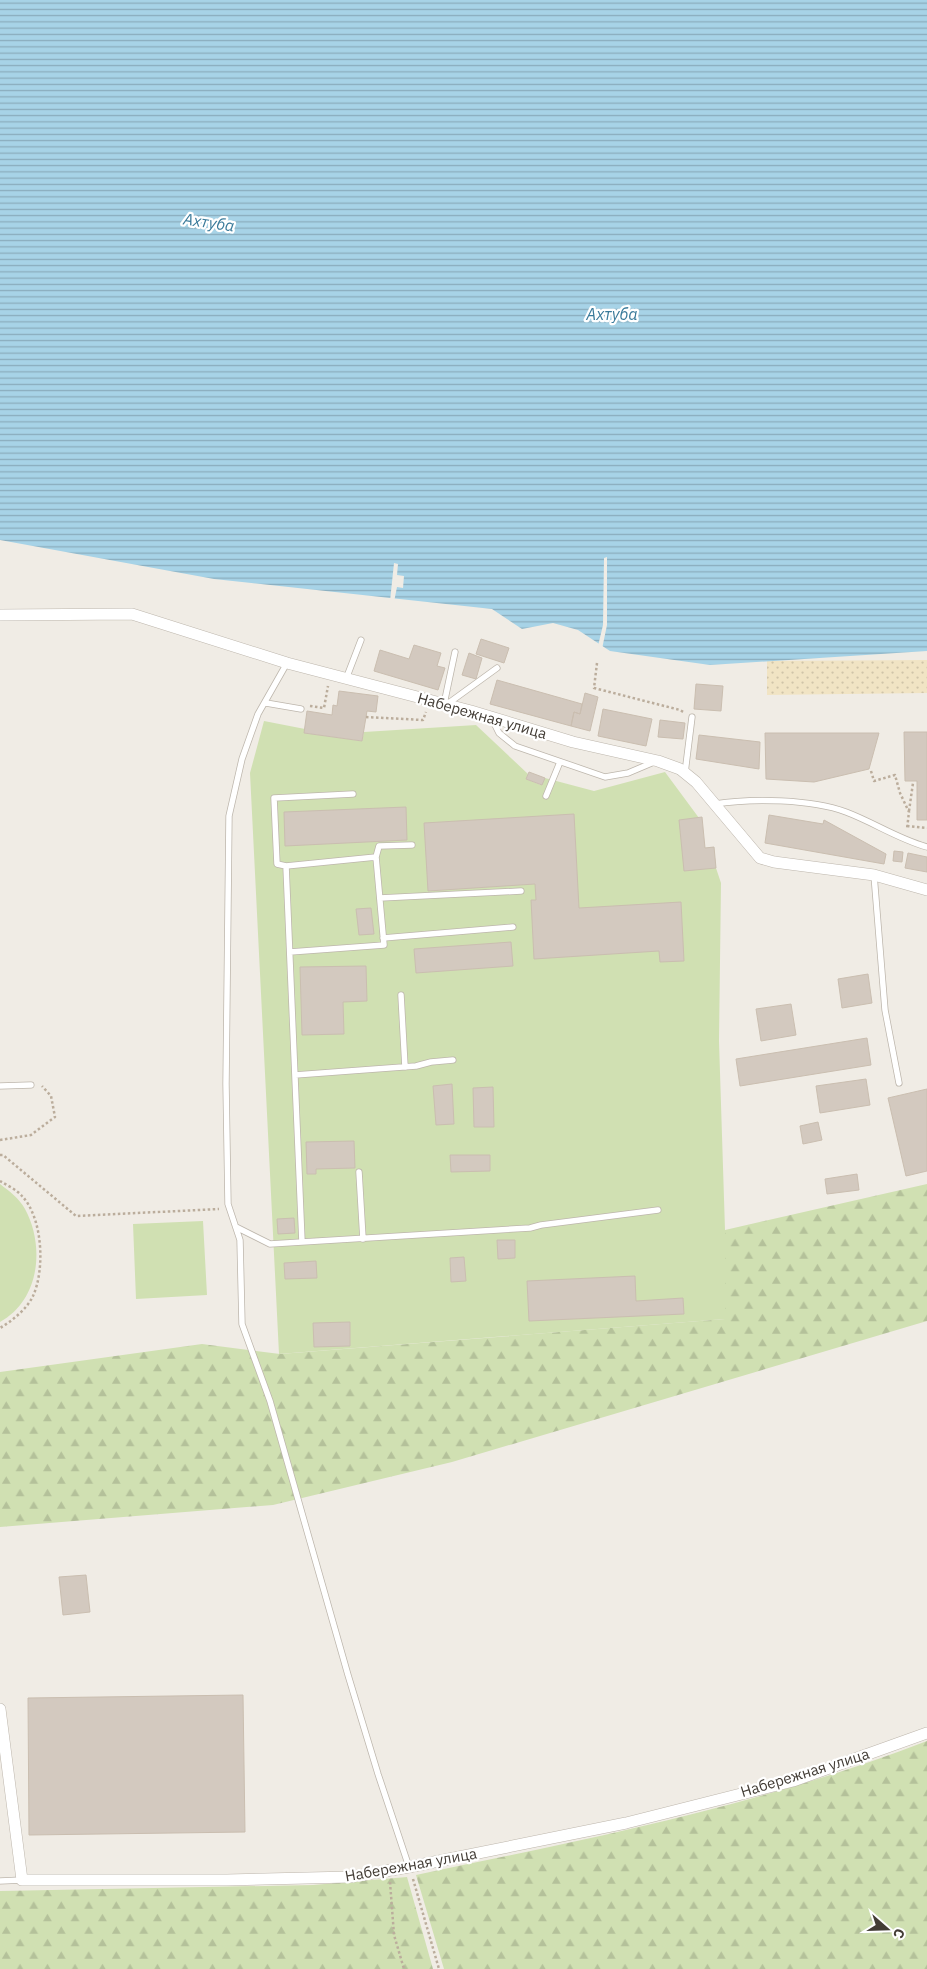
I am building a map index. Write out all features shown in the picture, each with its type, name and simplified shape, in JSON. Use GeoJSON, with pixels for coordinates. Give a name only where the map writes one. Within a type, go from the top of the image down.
{"type":"FeatureCollection","features":[{"type":"Feature","properties":{"kind":"street","name":"Набережная улица"},"geometry":{"type":"LineString","coordinates":[[0,615],[132,614],[287,663],[445,704],[574,742],[658,761],[680,769],[696,782],[760,858],[774,862],[874,875],[927,890]]}},
{"type":"Feature","properties":{"kind":"street"},"geometry":{"type":"LineString","coordinates":[[0,1709],[22,1880]]}},
{"type":"Feature","properties":{"kind":"street","name":"Набережная улица"},"geometry":{"type":"LineString","coordinates":[[22,1880],[312,1878],[350,1877],[388,1871],[626,1823],[792,1781],[927,1733]]}},
{"type":"Feature","properties":{"kind":"lane"},"geometry":{"type":"LineString","coordinates":[[346,678],[361,640]]}},
{"type":"Feature","properties":{"kind":"lane"},"geometry":{"type":"LineString","coordinates":[[445,704],[455,652]]}},
{"type":"Feature","properties":{"kind":"lane"},"geometry":{"type":"LineString","coordinates":[[287,663],[266,703],[258,714],[242,759],[228,816],[226,1146],[229,1208],[240,1240],[242,1324],[270,1401],[348,1675],[409,1867]]}},
{"type":"Feature","properties":{"kind":"lane"},"geometry":{"type":"LineString","coordinates":[[445,704],[497,668]]}},
{"type":"Feature","properties":{"kind":"lane"},"geometry":{"type":"LineString","coordinates":[[266,703],[301,709]]}},
{"type":"Feature","properties":{"kind":"lane"},"geometry":{"type":"LineString","coordinates":[[491,717],[499,733],[516,746],[605,777],[628,774],[658,761]]}},
{"type":"Feature","properties":{"kind":"lane"},"geometry":{"type":"LineString","coordinates":[[685,773],[692,717]]}},
{"type":"Feature","properties":{"kind":"lane"},"geometry":{"type":"LineString","coordinates":[[546,796],[560,762]]}},
{"type":"Feature","properties":{"kind":"lane"},"geometry":{"type":"LineString","coordinates":[[353,794],[274,798],[277,864],[286,866],[376,857]]}},
{"type":"Feature","properties":{"kind":"lane"},"geometry":{"type":"LineString","coordinates":[[714,804],[793,801],[844,811],[905,840],[927,847]]}},
{"type":"Feature","properties":{"kind":"lane"},"geometry":{"type":"LineString","coordinates":[[290,952],[384,945],[376,857],[379,846],[412,845]]}},
{"type":"Feature","properties":{"kind":"lane"},"geometry":{"type":"LineString","coordinates":[[286,866],[302,1242]]}},
{"type":"Feature","properties":{"kind":"lane"},"geometry":{"type":"LineString","coordinates":[[874,875],[885,1010],[898,1082]]}},
{"type":"Feature","properties":{"kind":"lane"},"geometry":{"type":"LineString","coordinates":[[380,898],[521,891]]}},
{"type":"Feature","properties":{"kind":"lane"},"geometry":{"type":"LineString","coordinates":[[383,938],[513,928]]}},
{"type":"Feature","properties":{"kind":"lane"},"geometry":{"type":"LineString","coordinates":[[401,995],[405,1067]]}},
{"type":"Feature","properties":{"kind":"lane"},"geometry":{"type":"LineString","coordinates":[[295,1075],[416,1066],[452,1060]]}},
{"type":"Feature","properties":{"kind":"lane"},"geometry":{"type":"LineString","coordinates":[[0,1086],[31,1086]]}},
{"type":"Feature","properties":{"kind":"lane"},"geometry":{"type":"LineString","coordinates":[[359,1172],[364,1239]]}},
{"type":"Feature","properties":{"kind":"lane"},"geometry":{"type":"LineString","coordinates":[[236,1227],[270,1244],[530,1228],[658,1210]]}},
{"type":"Feature","properties":{"kind":"lane"},"geometry":{"type":"LineString","coordinates":[[0,1881],[22,1880]]}},
{"type":"Feature","properties":{"kind":"path"},"geometry":{"type":"LineString","coordinates":[[597,663],[594,688],[680,710],[692,717]]}},
{"type":"Feature","properties":{"kind":"path"},"geometry":{"type":"LineString","coordinates":[[301,709],[302,706],[324,708],[330,674]]}},
{"type":"Feature","properties":{"kind":"path"},"geometry":{"type":"LineString","coordinates":[[366,717],[423,720],[429,700]]}},
{"type":"Feature","properties":{"kind":"path"},"geometry":{"type":"LineString","coordinates":[[871,771],[874,781],[895,775],[900,793],[909,812]]}},
{"type":"Feature","properties":{"kind":"path"},"geometry":{"type":"LineString","coordinates":[[905,840],[913,783]]}},
{"type":"Feature","properties":{"kind":"path"},"geometry":{"type":"LineString","coordinates":[[907,826],[927,828]]}},
{"type":"Feature","properties":{"kind":"path"},"geometry":{"type":"LineString","coordinates":[[0,1140],[31,1135],[54,1117],[51,1096],[41,1086],[31,1086]]}},
{"type":"Feature","properties":{"kind":"path"},"geometry":{"type":"LineString","coordinates":[[0,1155],[3,1155],[76,1216],[229,1208]]}},
{"type":"Feature","properties":{"kind":"path"},"geometry":{"type":"LineString","coordinates":[[0,1181],[22,1196],[30,1209],[41,1248],[39,1272],[33,1297],[19,1315],[0,1328]]}},
{"type":"Feature","properties":{"kind":"path"},"geometry":{"type":"LineString","coordinates":[[409,1867],[439,1969]]}},
{"type":"Feature","properties":{"kind":"path"},"geometry":{"type":"LineString","coordinates":[[388,1871],[394,1935],[404,1969]]}},
{"type":"Feature","properties":{"kind":"green space"},"geometry":{"type":"Polygon","coordinates":[[[264,721],[305,729],[305,733],[362,741],[364,732],[476,725],[528,774],[526,779],[541,785],[545,778],[594,791],[665,772],[699,818],[705,848],[714,847],[716,868],[721,883],[719,1041],[725,1230],[725,1319],[279,1354],[250,773],[264,721]]]}},
{"type":"Feature","properties":{"kind":"green space"},"geometry":{"type":"Polygon","coordinates":[[[0,1184],[23,1205],[35,1239],[36,1255],[35,1271],[31,1286],[24,1300],[0,1322],[0,1184]]]}},
{"type":"Feature","properties":{"kind":"green space"},"geometry":{"type":"Polygon","coordinates":[[[927,1184],[927,1321],[452,1462],[273,1505],[0,1527],[0,1372],[202,1344],[280,1354],[725,1319],[725,1230],[927,1184]]]}},
{"type":"Feature","properties":{"kind":"green space"},"geometry":{"type":"Polygon","coordinates":[[[203,1221],[207,1295],[136,1299],[133,1224],[203,1221]]]}},
{"type":"Feature","properties":{"kind":"green space"},"geometry":{"type":"Polygon","coordinates":[[[927,1741],[927,1969],[444,1969],[416,1875],[610,1834],[738,1802],[865,1764],[927,1741]]]}},
{"type":"Feature","properties":{"kind":"green space"},"geometry":{"type":"Polygon","coordinates":[[[407,1877],[433,1969],[0,1969],[0,1891],[313,1885],[407,1877]]]}},
{"type":"Feature","properties":{"kind":"sand"},"geometry":{"type":"Polygon","coordinates":[[[927,660],[927,693],[767,695],[767,661],[927,660]]]}},
{"type":"Feature","properties":{"kind":"water","name":"Ахтуба"},"geometry":{"type":"Polygon","coordinates":[[[0,0],[927,0],[927,651],[710,665],[610,651],[578,630],[553,623],[522,629],[492,609],[214,579],[0,540],[0,0]]]}},
{"type":"Feature","properties":{"kind":"pier"},"geometry":{"type":"Polygon","coordinates":[[[607,557],[607,625],[602,649],[598,646],[603,625],[604,558],[607,557]]]}},
{"type":"Feature","properties":{"kind":"pier"},"geometry":{"type":"Polygon","coordinates":[[[394,563],[398,564],[397,575],[404,576],[403,588],[397,587],[394,602],[390,601],[394,563]]]}},
{"type":"Feature","properties":{"kind":"building"},"geometry":{"type":"Polygon","coordinates":[[[481,639],[509,648],[504,663],[476,654],[481,639]]]}},
{"type":"Feature","properties":{"kind":"building"},"geometry":{"type":"Polygon","coordinates":[[[414,645],[441,653],[437,666],[445,668],[438,690],[374,671],[380,650],[409,659],[414,645]]]}},
{"type":"Feature","properties":{"kind":"building"},"geometry":{"type":"Polygon","coordinates":[[[469,653],[482,658],[476,679],[462,675],[469,653]]]}},
{"type":"Feature","properties":{"kind":"building"},"geometry":{"type":"Polygon","coordinates":[[[497,680],[582,704],[580,714],[574,712],[571,726],[490,704],[497,680]]]}},
{"type":"Feature","properties":{"kind":"building"},"geometry":{"type":"Polygon","coordinates":[[[696,684],[723,686],[721,711],[694,709],[696,684]]]}},
{"type":"Feature","properties":{"kind":"building"},"geometry":{"type":"Polygon","coordinates":[[[339,691],[378,696],[376,712],[367,711],[362,741],[304,733],[307,711],[332,715],[333,705],[337,706],[339,691]]]}},
{"type":"Feature","properties":{"kind":"building"},"geometry":{"type":"Polygon","coordinates":[[[585,693],[598,697],[590,731],[571,726],[574,712],[580,714],[585,693]]]}},
{"type":"Feature","properties":{"kind":"building"},"geometry":{"type":"Polygon","coordinates":[[[603,709],[652,719],[646,746],[598,736],[603,709]]]}},
{"type":"Feature","properties":{"kind":"building"},"geometry":{"type":"Polygon","coordinates":[[[660,720],[685,723],[683,739],[658,737],[660,720]]]}},
{"type":"Feature","properties":{"kind":"building"},"geometry":{"type":"Polygon","coordinates":[[[904,732],[927,732],[927,820],[917,820],[917,781],[905,781],[904,732]]]}},
{"type":"Feature","properties":{"kind":"building"},"geometry":{"type":"Polygon","coordinates":[[[765,733],[879,733],[869,769],[814,782],[766,779],[765,733]]]}},
{"type":"Feature","properties":{"kind":"building"},"geometry":{"type":"Polygon","coordinates":[[[699,735],[760,742],[759,769],[696,759],[699,735]]]}},
{"type":"Feature","properties":{"kind":"building"},"geometry":{"type":"Polygon","coordinates":[[[529,772],[545,778],[542,785],[526,779],[529,772]]]}},
{"type":"Feature","properties":{"kind":"building"},"geometry":{"type":"Polygon","coordinates":[[[406,807],[407,840],[285,846],[284,812],[406,807]]]}},
{"type":"Feature","properties":{"kind":"building"},"geometry":{"type":"Polygon","coordinates":[[[574,814],[579,908],[681,902],[684,961],[660,962],[659,951],[534,959],[531,900],[536,900],[535,884],[428,891],[424,823],[574,814]]]}},
{"type":"Feature","properties":{"kind":"building"},"geometry":{"type":"Polygon","coordinates":[[[769,815],[823,824],[824,820],[886,854],[884,864],[765,843],[769,815]]]}},
{"type":"Feature","properties":{"kind":"building"},"geometry":{"type":"Polygon","coordinates":[[[702,817],[705,848],[714,847],[716,868],[684,871],[679,820],[702,817]]]}},
{"type":"Feature","properties":{"kind":"building"},"geometry":{"type":"Polygon","coordinates":[[[894,851],[903,852],[902,862],[893,861],[894,851]]]}},
{"type":"Feature","properties":{"kind":"building"},"geometry":{"type":"Polygon","coordinates":[[[908,853],[927,857],[927,872],[905,868],[908,853]]]}},
{"type":"Feature","properties":{"kind":"building"},"geometry":{"type":"Polygon","coordinates":[[[371,908],[374,934],[359,935],[356,909],[371,908]]]}},
{"type":"Feature","properties":{"kind":"building"},"geometry":{"type":"Polygon","coordinates":[[[511,942],[513,966],[416,973],[414,949],[511,942]]]}},
{"type":"Feature","properties":{"kind":"building"},"geometry":{"type":"Polygon","coordinates":[[[366,966],[367,1001],[343,1002],[344,1034],[302,1035],[300,967],[366,966]]]}},
{"type":"Feature","properties":{"kind":"building"},"geometry":{"type":"Polygon","coordinates":[[[868,974],[872,1003],[842,1008],[838,979],[868,974]]]}},
{"type":"Feature","properties":{"kind":"building"},"geometry":{"type":"Polygon","coordinates":[[[791,1004],[796,1035],[761,1041],[756,1009],[791,1004]]]}},
{"type":"Feature","properties":{"kind":"building"},"geometry":{"type":"Polygon","coordinates":[[[867,1038],[871,1065],[740,1086],[736,1059],[867,1038]]]}},
{"type":"Feature","properties":{"kind":"building"},"geometry":{"type":"Polygon","coordinates":[[[866,1079],[870,1105],[820,1113],[816,1086],[866,1079]]]}},
{"type":"Feature","properties":{"kind":"building"},"geometry":{"type":"Polygon","coordinates":[[[452,1084],[454,1124],[436,1125],[433,1086],[452,1084]]]}},
{"type":"Feature","properties":{"kind":"building"},"geometry":{"type":"Polygon","coordinates":[[[493,1087],[494,1127],[474,1127],[473,1088],[493,1087]]]}},
{"type":"Feature","properties":{"kind":"building"},"geometry":{"type":"Polygon","coordinates":[[[927,1089],[927,1171],[906,1176],[888,1098],[927,1089]]]}},
{"type":"Feature","properties":{"kind":"building"},"geometry":{"type":"Polygon","coordinates":[[[818,1122],[822,1140],[803,1144],[800,1126],[818,1122]]]}},
{"type":"Feature","properties":{"kind":"building"},"geometry":{"type":"Polygon","coordinates":[[[354,1141],[355,1168],[316,1169],[316,1174],[307,1174],[306,1142],[354,1141]]]}},
{"type":"Feature","properties":{"kind":"building"},"geometry":{"type":"Polygon","coordinates":[[[450,1155],[490,1155],[490,1171],[451,1172],[450,1155]]]}},
{"type":"Feature","properties":{"kind":"building"},"geometry":{"type":"Polygon","coordinates":[[[857,1174],[859,1190],[827,1194],[825,1179],[857,1174]]]}},
{"type":"Feature","properties":{"kind":"building"},"geometry":{"type":"Polygon","coordinates":[[[294,1218],[295,1233],[278,1234],[277,1219],[294,1218]]]}},
{"type":"Feature","properties":{"kind":"building"},"geometry":{"type":"Polygon","coordinates":[[[497,1240],[515,1240],[515,1258],[498,1259],[497,1240]]]}},
{"type":"Feature","properties":{"kind":"building"},"geometry":{"type":"Polygon","coordinates":[[[464,1257],[466,1281],[451,1282],[450,1258],[464,1257]]]}},
{"type":"Feature","properties":{"kind":"building"},"geometry":{"type":"Polygon","coordinates":[[[316,1261],[317,1278],[285,1279],[284,1263],[316,1261]]]}},
{"type":"Feature","properties":{"kind":"building"},"geometry":{"type":"Polygon","coordinates":[[[635,1276],[636,1301],[683,1298],[684,1314],[529,1321],[527,1281],[635,1276]]]}},
{"type":"Feature","properties":{"kind":"building"},"geometry":{"type":"Polygon","coordinates":[[[350,1322],[350,1346],[314,1347],[313,1323],[350,1322]]]}},
{"type":"Feature","properties":{"kind":"building"},"geometry":{"type":"Polygon","coordinates":[[[86,1575],[90,1612],[63,1615],[59,1577],[86,1575]]]}},
{"type":"Feature","properties":{"kind":"building"},"geometry":{"type":"Polygon","coordinates":[[[243,1695],[245,1832],[29,1835],[28,1698],[243,1695]]]}}]}
